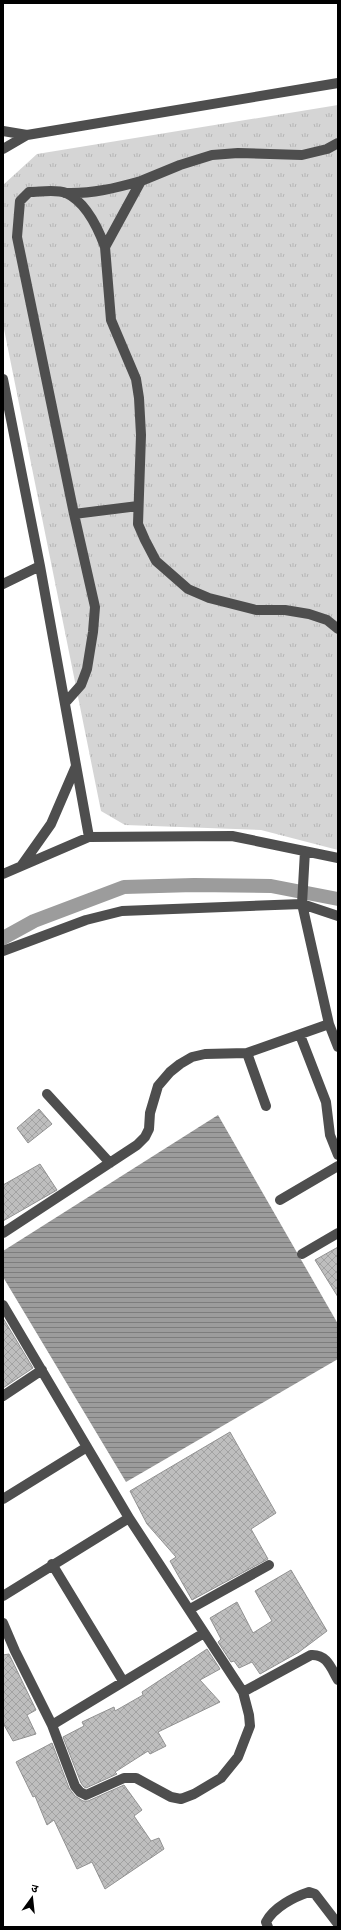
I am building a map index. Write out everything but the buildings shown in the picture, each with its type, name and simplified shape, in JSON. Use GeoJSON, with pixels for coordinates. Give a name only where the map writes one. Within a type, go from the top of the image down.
{"type":"FeatureCollection","features":[{"type":"Feature","properties":{"kind":"street"},"geometry":{"type":"LineString","coordinates":[[3,131],[27,134],[338,83]]}},
{"type":"Feature","properties":{"kind":"street"},"geometry":{"type":"LineString","coordinates":[[3,149],[27,134]]}},
{"type":"Feature","properties":{"kind":"street"},"geometry":{"type":"LineString","coordinates":[[65,703],[82,685],[93,632],[95,607],[74,514],[17,237],[20,201],[29,192],[80,194],[100,192],[141,181],[180,165],[212,155],[238,153],[302,155],[327,149],[338,143]]}},
{"type":"Feature","properties":{"kind":"street"},"geometry":{"type":"LineString","coordinates":[[105,247],[141,181]]}},
{"type":"Feature","properties":{"kind":"street"},"geometry":{"type":"LineString","coordinates":[[65,193],[78,202],[98,227],[105,247],[111,320],[136,379],[139,398],[141,435],[138,524],[144,540],[156,561],[188,589],[209,598],[256,610],[285,610],[309,614],[327,620],[338,628]]}},
{"type":"Feature","properties":{"kind":"street"},"geometry":{"type":"LineString","coordinates":[[3,379],[40,566],[89,837]]}},
{"type":"Feature","properties":{"kind":"street"},"geometry":{"type":"LineString","coordinates":[[74,514],[138,506]]}},
{"type":"Feature","properties":{"kind":"street"},"geometry":{"type":"LineString","coordinates":[[3,584],[40,566]]}},
{"type":"Feature","properties":{"kind":"street"},"geometry":{"type":"LineString","coordinates":[[21,866],[51,824],[61,804],[76,766]]}},
{"type":"Feature","properties":{"kind":"street"},"geometry":{"type":"LineString","coordinates":[[3,874],[89,837],[232,836],[338,858]]}},
{"type":"Feature","properties":{"kind":"street"},"geometry":{"type":"LineString","coordinates":[[305,851],[302,900],[329,1024],[338,1047]]}},
{"type":"Feature","properties":{"kind":"street"},"geometry":{"type":"LineString","coordinates":[[3,951],[86,920],[122,910],[302,900],[338,916]]}},
{"type":"Feature","properties":{"kind":"street"},"geometry":{"type":"LineString","coordinates":[[3,1233],[137,1145],[145,1137],[149,1129],[150,1112],[158,1086],[170,1072],[192,1057],[205,1054],[248,1053],[329,1024]]}},
{"type":"Feature","properties":{"kind":"street"},"geometry":{"type":"LineString","coordinates":[[300,1035],[326,1102],[330,1134],[338,1155]]}},
{"type":"Feature","properties":{"kind":"street"},"geometry":{"type":"LineString","coordinates":[[248,1053],[266,1106]]}},
{"type":"Feature","properties":{"kind":"street"},"geometry":{"type":"LineString","coordinates":[[47,1094],[110,1163]]}},
{"type":"Feature","properties":{"kind":"street"},"geometry":{"type":"LineString","coordinates":[[280,1200],[338,1166]]}},
{"type":"Feature","properties":{"kind":"street"},"geometry":{"type":"LineString","coordinates":[[302,1254],[338,1233]]}},
{"type":"Feature","properties":{"kind":"street"},"geometry":{"type":"LineString","coordinates":[[3,1305],[129,1518],[243,1692],[249,1715],[250,1726],[238,1757],[221,1778],[194,1794],[181,1799],[171,1797],[136,1778],[124,1778],[86,1795],[80,1792],[75,1786],[52,1725],[14,1651],[3,1623]]}},
{"type":"Feature","properties":{"kind":"street"},"geometry":{"type":"LineString","coordinates":[[3,1396],[42,1370]]}},
{"type":"Feature","properties":{"kind":"street"},"geometry":{"type":"LineString","coordinates":[[3,1499],[87,1447]]}},
{"type":"Feature","properties":{"kind":"street"},"geometry":{"type":"LineString","coordinates":[[3,1596],[52,1564],[129,1518]]}},
{"type":"Feature","properties":{"kind":"street"},"geometry":{"type":"LineString","coordinates":[[52,1564],[123,1681]]}},
{"type":"Feature","properties":{"kind":"street"},"geometry":{"type":"LineString","coordinates":[[190,1609],[269,1565]]}},
{"type":"Feature","properties":{"kind":"street"},"geometry":{"type":"LineString","coordinates":[[52,1725],[204,1633]]}},
{"type":"Feature","properties":{"kind":"street"},"geometry":{"type":"LineString","coordinates":[[243,1692],[311,1655],[318,1655],[325,1658],[338,1680]]}},
{"type":"Feature","properties":{"kind":"street"},"geometry":{"type":"LineString","coordinates":[[268,1927],[266,1922],[269,1916],[287,1902],[310,1892],[315,1894],[338,1924]]}},
{"type":"Feature","properties":{"kind":"green space"},"geometry":{"type":"Polygon","coordinates":[[[338,105],[338,850],[261,830],[125,825],[101,811],[3,324],[3,185],[37,154],[338,105]]]}},
{"type":"Feature","properties":{"kind":"shaded area"},"geometry":{"type":"Polygon","coordinates":[[[218,1115],[338,1324],[338,1359],[126,1482],[3,1277],[3,1251],[218,1115]]]}},
{"type":"Feature","properties":{"kind":"waterway"},"geometry":{"type":"LineString","coordinates":[[3,938],[34,921],[124,887],[194,885],[271,886],[338,899]]}}]}
